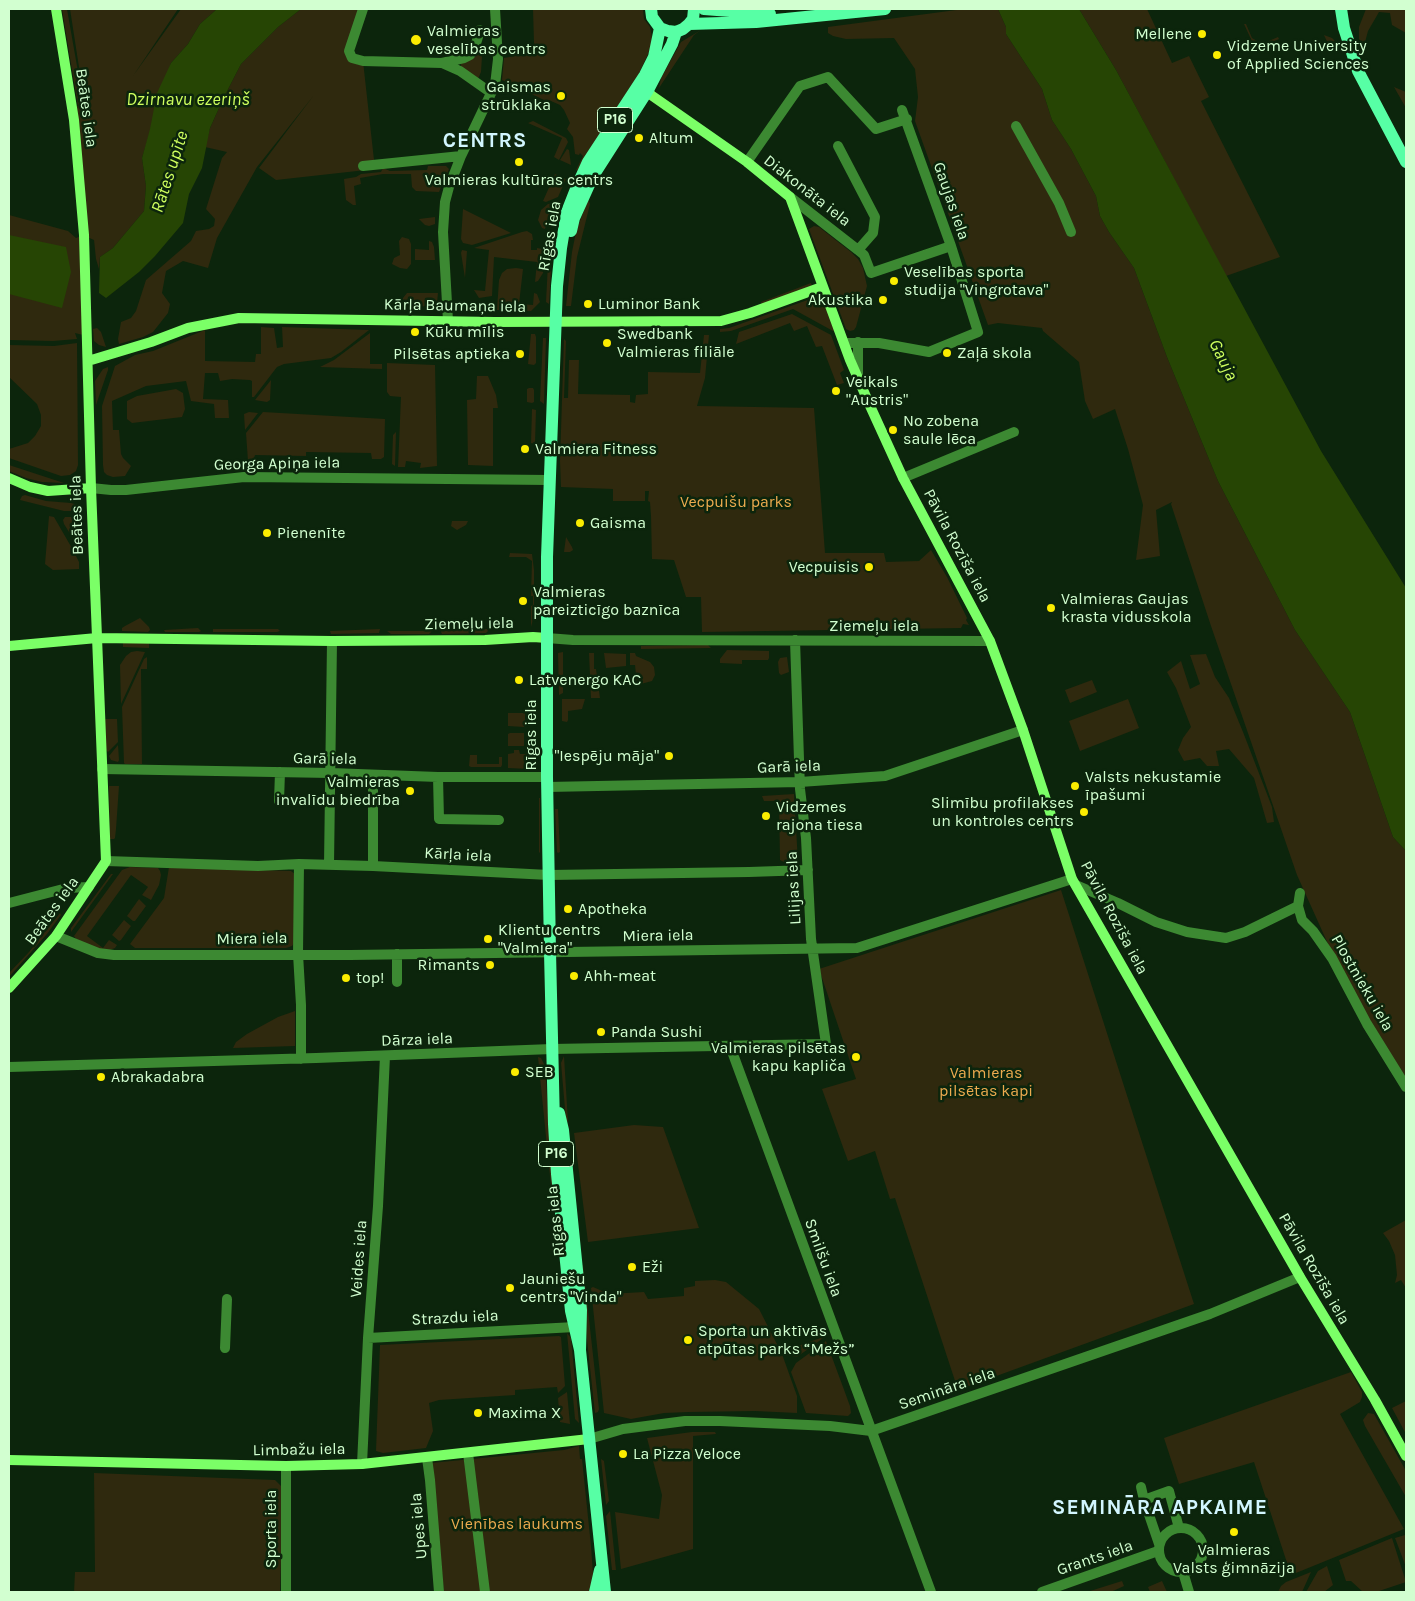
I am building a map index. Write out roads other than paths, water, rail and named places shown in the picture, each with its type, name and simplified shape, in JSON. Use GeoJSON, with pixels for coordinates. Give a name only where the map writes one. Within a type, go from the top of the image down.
{"type":"FeatureCollection","features":[{"type":"Feature","properties":{"kind":"main road"},"geometry":{"type":"LineString","coordinates":[[651,9],[652,17],[660,28],[668,32],[676,32],[689,24],[693,18],[694,9]]}},
{"type":"Feature","properties":{"kind":"main road"},"geometry":{"type":"LineString","coordinates":[[704,9],[802,17]]}},
{"type":"Feature","properties":{"kind":"main road"},"geometry":{"type":"LineString","coordinates":[[689,24],[756,22],[885,9]]}},
{"type":"Feature","properties":{"kind":"main road"},"geometry":{"type":"LineString","coordinates":[[1341,9],[1344,28],[1352,53],[1366,87],[1406,162]]}},
{"type":"Feature","properties":{"kind":"main road"},"geometry":{"type":"LineString","coordinates":[[1350,9],[1352,53]]}},
{"type":"Feature","properties":{"kind":"main road","name":"Rīgas iela"},"geometry":{"type":"LineString","coordinates":[[605,1592],[580,1350],[571,1311],[557,1174],[554,1124],[547,782],[549,480],[560,248],[567,212],[588,162],[646,75],[654,57],[660,28]]}},
{"type":"Feature","properties":{"kind":"main road","name":"Rīgas iela"},"geometry":{"type":"LineString","coordinates":[[557,322],[568,245],[574,218],[593,176],[648,90],[672,44],[676,32]]}},
{"type":"Feature","properties":{"kind":"main road","name":"Rīgas iela"},"geometry":{"type":"LineString","coordinates":[[554,1089],[563,1130],[581,1310],[580,1350]]}},
{"type":"Feature","properties":{"kind":"main road","name":"Rīgas iela"},"geometry":{"type":"LineString","coordinates":[[595,1592],[602,1562]]}},
{"type":"Feature","properties":{"kind":"street","name":"Beātes iela"},"geometry":{"type":"LineString","coordinates":[[9,988],[56,936],[106,861],[90,488],[84,235],[74,120],[56,9]]}},
{"type":"Feature","properties":{"kind":"street"},"geometry":{"type":"LineString","coordinates":[[363,9],[349,51],[352,58],[363,62],[442,63],[464,58],[470,55],[476,47],[480,30]]}},
{"type":"Feature","properties":{"kind":"street"},"geometry":{"type":"LineString","coordinates":[[448,321],[443,232],[445,202],[461,156],[495,85],[498,59],[495,9]]}},
{"type":"Feature","properties":{"kind":"street"},"geometry":{"type":"LineString","coordinates":[[442,63],[460,71],[488,90]]}},
{"type":"Feature","properties":{"kind":"street","name":"Gaujas iela"},"geometry":{"type":"LineString","coordinates":[[747,162],[800,86],[828,77],[876,129],[905,114],[951,246],[978,332],[929,352],[879,343],[858,342]]}},
{"type":"Feature","properties":{"kind":"street","name":"Diakonāta iela"},"geometry":{"type":"LineString","coordinates":[[648,90],[650,95],[747,162],[858,250],[864,255],[871,273],[951,246]]}},
{"type":"Feature","properties":{"kind":"street"},"geometry":{"type":"LineString","coordinates":[[1016,126],[1059,203],[1071,232]]}},
{"type":"Feature","properties":{"kind":"street"},"geometry":{"type":"LineString","coordinates":[[838,146],[875,217],[873,233],[858,250]]}},
{"type":"Feature","properties":{"kind":"street"},"geometry":{"type":"LineString","coordinates":[[363,166],[461,156]]}},
{"type":"Feature","properties":{"kind":"street","name":"Pāvila Rozīša iela"},"geometry":{"type":"LineString","coordinates":[[790,197],[822,287],[858,378],[904,480],[990,641],[1024,730],[1074,882],[1300,1277],[1375,1400],[1406,1456]]}},
{"type":"Feature","properties":{"kind":"street","name":"Kārļa Baumaņa iela"},"geometry":{"type":"LineString","coordinates":[[88,362],[188,328],[239,318],[557,322],[721,321],[750,313],[822,287]]}},
{"type":"Feature","properties":{"kind":"street"},"geometry":{"type":"LineString","coordinates":[[844,343],[858,342],[858,378]]}},
{"type":"Feature","properties":{"kind":"street"},"geometry":{"type":"LineString","coordinates":[[904,480],[1014,432]]}},
{"type":"Feature","properties":{"kind":"street","name":"Georga Apiņa iela"},"geometry":{"type":"LineString","coordinates":[[9,478],[30,487],[48,491],[90,488],[126,490],[244,477],[549,480]]}},
{"type":"Feature","properties":{"kind":"street","name":"Ziemeļu iela"},"geometry":{"type":"LineString","coordinates":[[9,646],[97,638],[486,640],[533,637],[573,640],[990,641]]}},
{"type":"Feature","properties":{"kind":"street"},"geometry":{"type":"LineString","coordinates":[[329,865],[332,640]]}},
{"type":"Feature","properties":{"kind":"street","name":"Lilijas iela"},"geometry":{"type":"LineString","coordinates":[[796,640],[800,782],[808,870],[812,949],[826,1044]]}},
{"type":"Feature","properties":{"kind":"street","name":"Garā iela"},"geometry":{"type":"LineString","coordinates":[[102,769],[331,773],[547,782],[800,782],[885,776],[1024,730]]}},
{"type":"Feature","properties":{"kind":"street"},"geometry":{"type":"LineString","coordinates":[[279,801],[280,772]]}},
{"type":"Feature","properties":{"kind":"street"},"geometry":{"type":"LineString","coordinates":[[373,775],[373,866]]}},
{"type":"Feature","properties":{"kind":"street"},"geometry":{"type":"LineString","coordinates":[[438,777],[439,819],[498,820]]}},
{"type":"Feature","properties":{"kind":"street","name":"Kārļa iela"},"geometry":{"type":"LineString","coordinates":[[106,861],[258,866],[299,864],[373,866],[549,874],[808,870]]}},
{"type":"Feature","properties":{"kind":"street"},"geometry":{"type":"LineString","coordinates":[[299,864],[300,1059]]}},
{"type":"Feature","properties":{"kind":"street"},"geometry":{"type":"LineString","coordinates":[[1074,882],[1156,922],[1187,932],[1226,938],[1245,932],[1298,906],[1300,893]]}},
{"type":"Feature","properties":{"kind":"street","name":"Miera iela"},"geometry":{"type":"LineString","coordinates":[[56,936],[98,953],[114,955],[396,954],[857,948],[1074,882]]}},
{"type":"Feature","properties":{"kind":"street"},"geometry":{"type":"LineString","coordinates":[[9,903],[67,888],[89,887]]}},
{"type":"Feature","properties":{"kind":"street","name":"Plostnieku iela"},"geometry":{"type":"LineString","coordinates":[[1298,906],[1302,920],[1313,931],[1332,958],[1367,1024],[1406,1087]]}},
{"type":"Feature","properties":{"kind":"street"},"geometry":{"type":"LineString","coordinates":[[396,954],[397,982]]}},
{"type":"Feature","properties":{"kind":"street","name":"Dārza iela"},"geometry":{"type":"LineString","coordinates":[[9,1067],[552,1050],[826,1044]]}},
{"type":"Feature","properties":{"kind":"street","name":"Smilšu iela"},"geometry":{"type":"LineString","coordinates":[[730,1046],[931,1592]]}},
{"type":"Feature","properties":{"kind":"street","name":"Veides iela"},"geometry":{"type":"LineString","coordinates":[[362,1464],[385,1056]]}},
{"type":"Feature","properties":{"kind":"street","name":"Semināra iela"},"geometry":{"type":"LineString","coordinates":[[589,1439],[623,1430],[685,1421],[830,1426],[871,1431],[1210,1314],[1300,1277]]}},
{"type":"Feature","properties":{"kind":"street"},"geometry":{"type":"LineString","coordinates":[[225,1348],[227,1299]]}},
{"type":"Feature","properties":{"kind":"street","name":"Strazdu iela"},"geometry":{"type":"LineString","coordinates":[[368,1338],[575,1327]]}},
{"type":"Feature","properties":{"kind":"street","name":"Limbažu iela"},"geometry":{"type":"LineString","coordinates":[[9,1460],[286,1466],[362,1464],[589,1439]]}},
{"type":"Feature","properties":{"kind":"street"},"geometry":{"type":"LineString","coordinates":[[468,1453],[485,1592]]}},
{"type":"Feature","properties":{"kind":"street","name":"Upes iela"},"geometry":{"type":"LineString","coordinates":[[427,1458],[439,1592]]}},
{"type":"Feature","properties":{"kind":"street","name":"Sporta iela"},"geometry":{"type":"LineString","coordinates":[[286,1466],[286,1592]]}},
{"type":"Feature","properties":{"kind":"street"},"geometry":{"type":"LineString","coordinates":[[1140,1487],[1164,1565],[1178,1573],[1192,1569],[1198,1564],[1203,1550],[1202,1542],[1198,1536],[1186,1528],[1179,1528],[1167,1533],[1159,1548]]}},
{"type":"Feature","properties":{"kind":"street"},"geometry":{"type":"LineString","coordinates":[[1144,1500],[1169,1491],[1179,1528]]}},
{"type":"Feature","properties":{"kind":"street","name":"Grants iela"},"geometry":{"type":"LineString","coordinates":[[1042,1592],[1159,1548]]}},
{"type":"Feature","properties":{"kind":"street"},"geometry":{"type":"LineString","coordinates":[[1183,1572],[1189,1592]]}},
{"type":"Feature","properties":{"kind":"water","name":"Dzirnavu ezeriņš"},"geometry":{"type":"Polygon","coordinates":[[[217,9],[301,9],[278,27],[241,64],[210,128],[202,168],[189,194],[183,223],[139,272],[106,298],[99,293],[100,257],[113,248],[144,211],[146,186],[142,158],[157,93],[171,63],[188,44],[200,24],[217,9]]]}},
{"type":"Feature","properties":{"kind":"water","name":"Gauja"},"geometry":{"type":"Polygon","coordinates":[[[998,9],[1079,9],[1116,70],[1321,451],[1406,588],[1406,851],[1393,837],[1350,712],[1295,630],[1218,481],[1167,357],[1134,268],[1100,216],[1096,196],[1071,149],[1052,120],[1042,89],[1006,34],[1006,27],[998,9]]]}},
{"type":"Feature","properties":{"kind":"water"},"geometry":{"type":"Polygon","coordinates":[[[9,235],[66,247],[71,272],[62,308],[9,294],[9,235]]]}},
{"type":"Feature","properties":{"kind":"place","name":"Mellene"},"geometry":{"type":"Point","coordinates":[1202,34]}},
{"type":"Feature","properties":{"kind":"place","name":"Valmieras veselības centrs"},"geometry":{"type":"Point","coordinates":[416,40]}},
{"type":"Feature","properties":{"kind":"place","name":"Vidzeme University of Applied Sciences"},"geometry":{"type":"Point","coordinates":[1217,55]}},
{"type":"Feature","properties":{"kind":"place","name":"Gaismas strūklaka"},"geometry":{"type":"Point","coordinates":[561,96]}},
{"type":"Feature","properties":{"kind":"place","name":"Altum"},"geometry":{"type":"Point","coordinates":[639,138]}},
{"type":"Feature","properties":{"kind":"place","name":"Valmieras kultūras centrs"},"geometry":{"type":"Point","coordinates":[519,162]}},
{"type":"Feature","properties":{"kind":"place","name":"Veselības sporta studija \"Vingrotava\""},"geometry":{"type":"Point","coordinates":[894,281]}},
{"type":"Feature","properties":{"kind":"place","name":"Akustika"},"geometry":{"type":"Point","coordinates":[883,300]}},
{"type":"Feature","properties":{"kind":"place","name":"Luminor Bank"},"geometry":{"type":"Point","coordinates":[588,304]}},
{"type":"Feature","properties":{"kind":"place","name":"Kūku mīlis"},"geometry":{"type":"Point","coordinates":[415,332]}},
{"type":"Feature","properties":{"kind":"place","name":"Swedbank Valmieras filiāle"},"geometry":{"type":"Point","coordinates":[607,343]}},
{"type":"Feature","properties":{"kind":"place","name":"Zaļā skola"},"geometry":{"type":"Point","coordinates":[947,353]}},
{"type":"Feature","properties":{"kind":"place","name":"Pilsētas aptieka"},"geometry":{"type":"Point","coordinates":[520,354]}},
{"type":"Feature","properties":{"kind":"place","name":"Veikals \"Austris\""},"geometry":{"type":"Point","coordinates":[836,391]}},
{"type":"Feature","properties":{"kind":"place","name":"No zobena saule lēca"},"geometry":{"type":"Point","coordinates":[893,430]}},
{"type":"Feature","properties":{"kind":"place","name":"Valmiera Fitness"},"geometry":{"type":"Point","coordinates":[525,449]}},
{"type":"Feature","properties":{"kind":"place","name":"Gaisma"},"geometry":{"type":"Point","coordinates":[580,523]}},
{"type":"Feature","properties":{"kind":"place","name":"Pienenīte"},"geometry":{"type":"Point","coordinates":[267,533]}},
{"type":"Feature","properties":{"kind":"place","name":"Vecpuisis"},"geometry":{"type":"Point","coordinates":[869,567]}},
{"type":"Feature","properties":{"kind":"place","name":"Valmieras pareizticīgo baznīca"},"geometry":{"type":"Point","coordinates":[523,601]}},
{"type":"Feature","properties":{"kind":"place","name":"Valmieras Gaujas krasta vidusskola"},"geometry":{"type":"Point","coordinates":[1051,608]}},
{"type":"Feature","properties":{"kind":"place","name":"Latvenergo KAC"},"geometry":{"type":"Point","coordinates":[519,680]}},
{"type":"Feature","properties":{"kind":"place","name":"\"Iespēju māja\""},"geometry":{"type":"Point","coordinates":[669,756]}},
{"type":"Feature","properties":{"kind":"place","name":"Valsts nekustamie īpašumi"},"geometry":{"type":"Point","coordinates":[1075,786]}},
{"type":"Feature","properties":{"kind":"place","name":"Valmieras invalīdu biedrība"},"geometry":{"type":"Point","coordinates":[410,791]}},
{"type":"Feature","properties":{"kind":"place","name":"Slimību profilakses un kontroles centrs"},"geometry":{"type":"Point","coordinates":[1084,812]}},
{"type":"Feature","properties":{"kind":"place","name":"Vidzemes rajona tiesa"},"geometry":{"type":"Point","coordinates":[766,816]}},
{"type":"Feature","properties":{"kind":"place","name":"Apotheka"},"geometry":{"type":"Point","coordinates":[568,909]}},
{"type":"Feature","properties":{"kind":"place","name":"Klientu centrs \"Valmiera\""},"geometry":{"type":"Point","coordinates":[488,939]}},
{"type":"Feature","properties":{"kind":"place","name":"Rimants"},"geometry":{"type":"Point","coordinates":[490,965]}},
{"type":"Feature","properties":{"kind":"place","name":"Ahh-meat"},"geometry":{"type":"Point","coordinates":[574,976]}},
{"type":"Feature","properties":{"kind":"place","name":"top!"},"geometry":{"type":"Point","coordinates":[346,978]}},
{"type":"Feature","properties":{"kind":"place","name":"Panda Sushi"},"geometry":{"type":"Point","coordinates":[601,1032]}},
{"type":"Feature","properties":{"kind":"place","name":"Valmieras pilsētas kapu kapliča"},"geometry":{"type":"Point","coordinates":[856,1057]}},
{"type":"Feature","properties":{"kind":"place","name":"SEB"},"geometry":{"type":"Point","coordinates":[515,1072]}},
{"type":"Feature","properties":{"kind":"place","name":"Abrakadabra"},"geometry":{"type":"Point","coordinates":[101,1077]}},
{"type":"Feature","properties":{"kind":"place","name":"Eži"},"geometry":{"type":"Point","coordinates":[632,1267]}},
{"type":"Feature","properties":{"kind":"place","name":"Jauniešu centrs \"Vinda\""},"geometry":{"type":"Point","coordinates":[510,1288]}},
{"type":"Feature","properties":{"kind":"place","name":"Sporta un aktīvās atpūtas parks “Mežs”"},"geometry":{"type":"Point","coordinates":[688,1340]}},
{"type":"Feature","properties":{"kind":"place","name":"Maxima X"},"geometry":{"type":"Point","coordinates":[478,1413]}},
{"type":"Feature","properties":{"kind":"place","name":"La Pizza Veloce"},"geometry":{"type":"Point","coordinates":[623,1454]}},
{"type":"Feature","properties":{"kind":"place","name":"Valmieras Valsts ģimnāzija"},"geometry":{"type":"Point","coordinates":[1234,1532]}},
{"type":"Feature","properties":{"kind":"district","name":"CENTRS"},"geometry":{"type":"Point","coordinates":[485,141]}},
{"type":"Feature","properties":{"kind":"district","name":"SEMINĀRA APKAIME"},"geometry":{"type":"Point","coordinates":[1160,1508]}},
{"type":"Feature","properties":{"kind":"water label","name":"Rātes upīte"},"geometry":{"type":"Point","coordinates":[170,172]}},
{"type":"Feature","properties":{"kind":"park label","name":"Vecpuišu parks"},"geometry":{"type":"Point","coordinates":[736,502]}},
{"type":"Feature","properties":{"kind":"park label","name":"Valmieras pilsētas kapi"},"geometry":{"type":"Point","coordinates":[986,1082]}},
{"type":"Feature","properties":{"kind":"park label","name":"Vienības laukums"},"geometry":{"type":"Point","coordinates":[517,1524]}}]}
